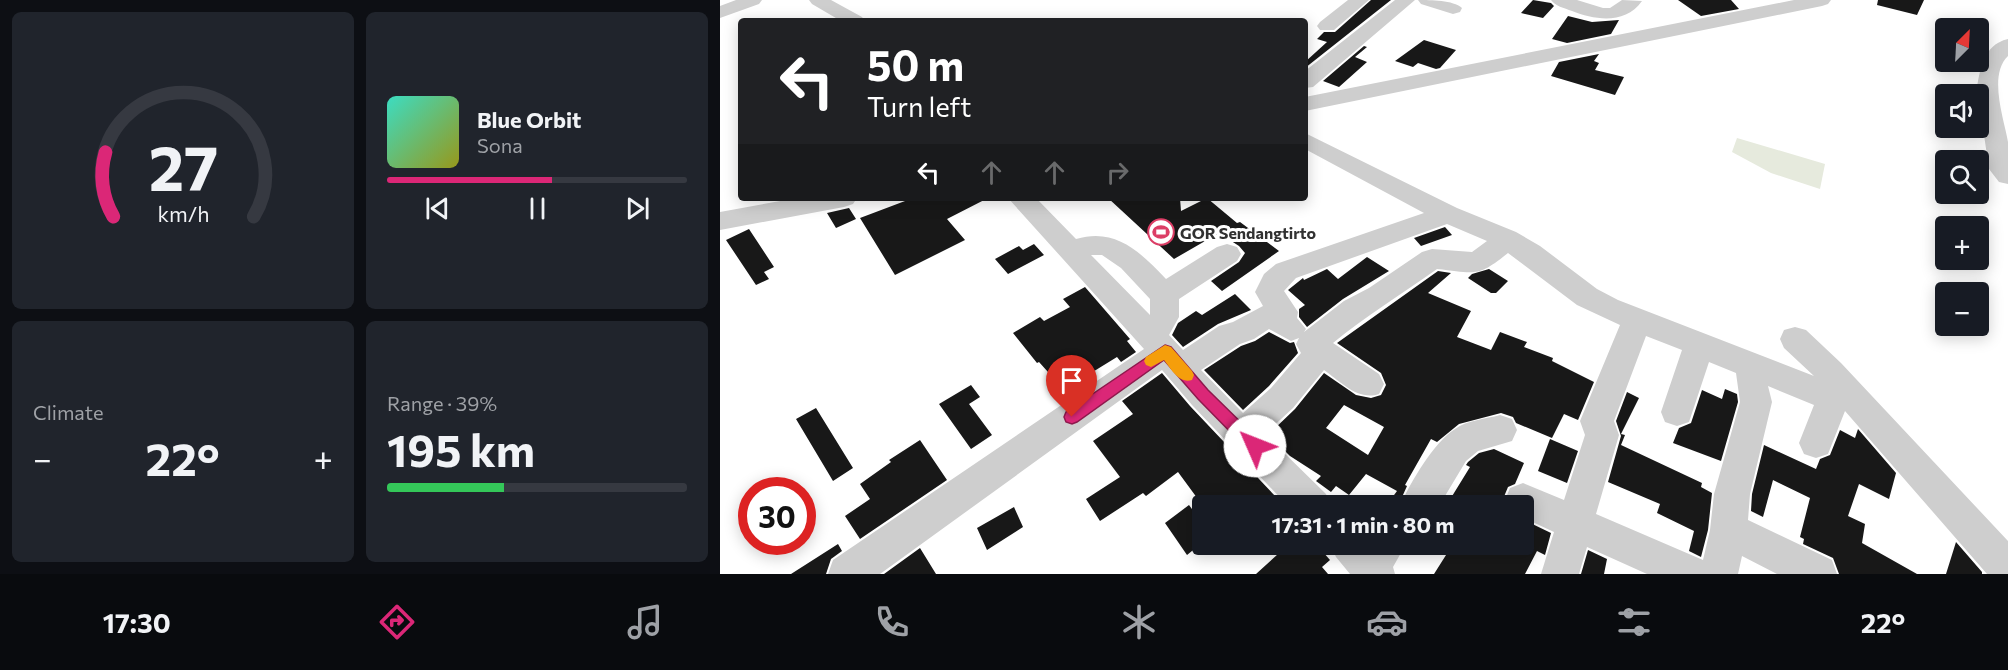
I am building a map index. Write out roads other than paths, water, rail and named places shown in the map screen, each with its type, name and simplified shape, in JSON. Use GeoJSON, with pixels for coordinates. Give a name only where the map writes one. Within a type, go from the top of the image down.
{"type":"FeatureCollection","features":[{"type":"Feature","properties":{"kind":"street"},"geometry":{"type":"LineString","coordinates":[[720,12],[753,0]]}},
{"type":"Feature","properties":{"kind":"street"},"geometry":{"type":"LineString","coordinates":[[818,0],[850,18]]}},
{"type":"Feature","properties":{"kind":"street"},"geometry":{"type":"LineString","coordinates":[[1327,26],[1360,0]]}},
{"type":"Feature","properties":{"kind":"street"},"geometry":{"type":"LineString","coordinates":[[1308,80],[1406,0]]}},
{"type":"Feature","properties":{"kind":"street"},"geometry":{"type":"LineString","coordinates":[[1427,0],[1453,8]]}},
{"type":"Feature","properties":{"kind":"street"},"geometry":{"type":"LineString","coordinates":[[1560,0],[1596,12],[1609,13],[1616,12],[1633,1],[1660,32]]}},
{"type":"Feature","properties":{"kind":"street"},"geometry":{"type":"LineString","coordinates":[[1308,103],[1822,0]]}},
{"type":"Feature","properties":{"kind":"street"},"geometry":{"type":"LineString","coordinates":[[2008,45],[1993,59],[1987,93],[2000,165],[2008,176]]}},
{"type":"Feature","properties":{"kind":"street"},"geometry":{"type":"LineString","coordinates":[[1308,142],[1449,214],[1507,239],[1530,253],[1587,297],[1751,365],[1832,385]]}},
{"type":"Feature","properties":{"kind":"street"},"geometry":{"type":"LineString","coordinates":[[720,221],[828,201]]}},
{"type":"Feature","properties":{"kind":"street"},"geometry":{"type":"LineString","coordinates":[[1024,201],[1301,495]]}},
{"type":"Feature","properties":{"kind":"street"},"geometry":{"type":"LineString","coordinates":[[1279,321],[1283,317],[1283,312],[1269,292],[1274,281],[1286,271],[1449,214]]}},
{"type":"Feature","properties":{"kind":"street"},"geometry":{"type":"LineString","coordinates":[[1242,434],[1282,398],[1316,348],[1354,309],[1379,296],[1432,259],[1477,263],[1507,239]]}},
{"type":"Feature","properties":{"kind":"street"},"geometry":{"type":"LineString","coordinates":[[1073,254],[1088,245],[1101,244],[1120,252],[1163,295],[1167,304],[1164,322],[1165,352]]}},
{"type":"Feature","properties":{"kind":"street"},"geometry":{"type":"LineString","coordinates":[[1163,295],[1227,254]]}},
{"type":"Feature","properties":{"kind":"street"},"geometry":{"type":"LineString","coordinates":[[847,574],[1165,352],[1243,331],[1270,315],[1368,384]]}},
{"type":"Feature","properties":{"kind":"street"},"geometry":{"type":"LineString","coordinates":[[1560,574],[1602,435],[1597,421],[1637,319]]}},
{"type":"Feature","properties":{"kind":"street"},"geometry":{"type":"LineString","coordinates":[[1795,339],[1832,385],[2008,569]]}},
{"type":"Feature","properties":{"kind":"street"},"geometry":{"type":"LineString","coordinates":[[1677,412],[1699,344]]}},
{"type":"Feature","properties":{"kind":"street"},"geometry":{"type":"LineString","coordinates":[[1719,574],[1730,530],[1732,494],[1756,402],[1751,365]]}},
{"type":"Feature","properties":{"kind":"street"},"geometry":{"type":"LineString","coordinates":[[1816,443],[1832,385]]}},
{"type":"Feature","properties":{"kind":"street"},"geometry":{"type":"LineString","coordinates":[[1425,495],[1454,450],[1468,438],[1500,430]]}},
{"type":"Feature","properties":{"kind":"street"},"geometry":{"type":"LineString","coordinates":[[1534,505],[1691,574]]}},
{"type":"Feature","properties":{"kind":"street"},"geometry":{"type":"LineString","coordinates":[[1730,530],[1818,574]]}},
{"type":"Feature","properties":{"kind":"place","name":"GOR Sendangtirto"},"geometry":{"type":"Point","coordinates":[1161,232]}}]}
